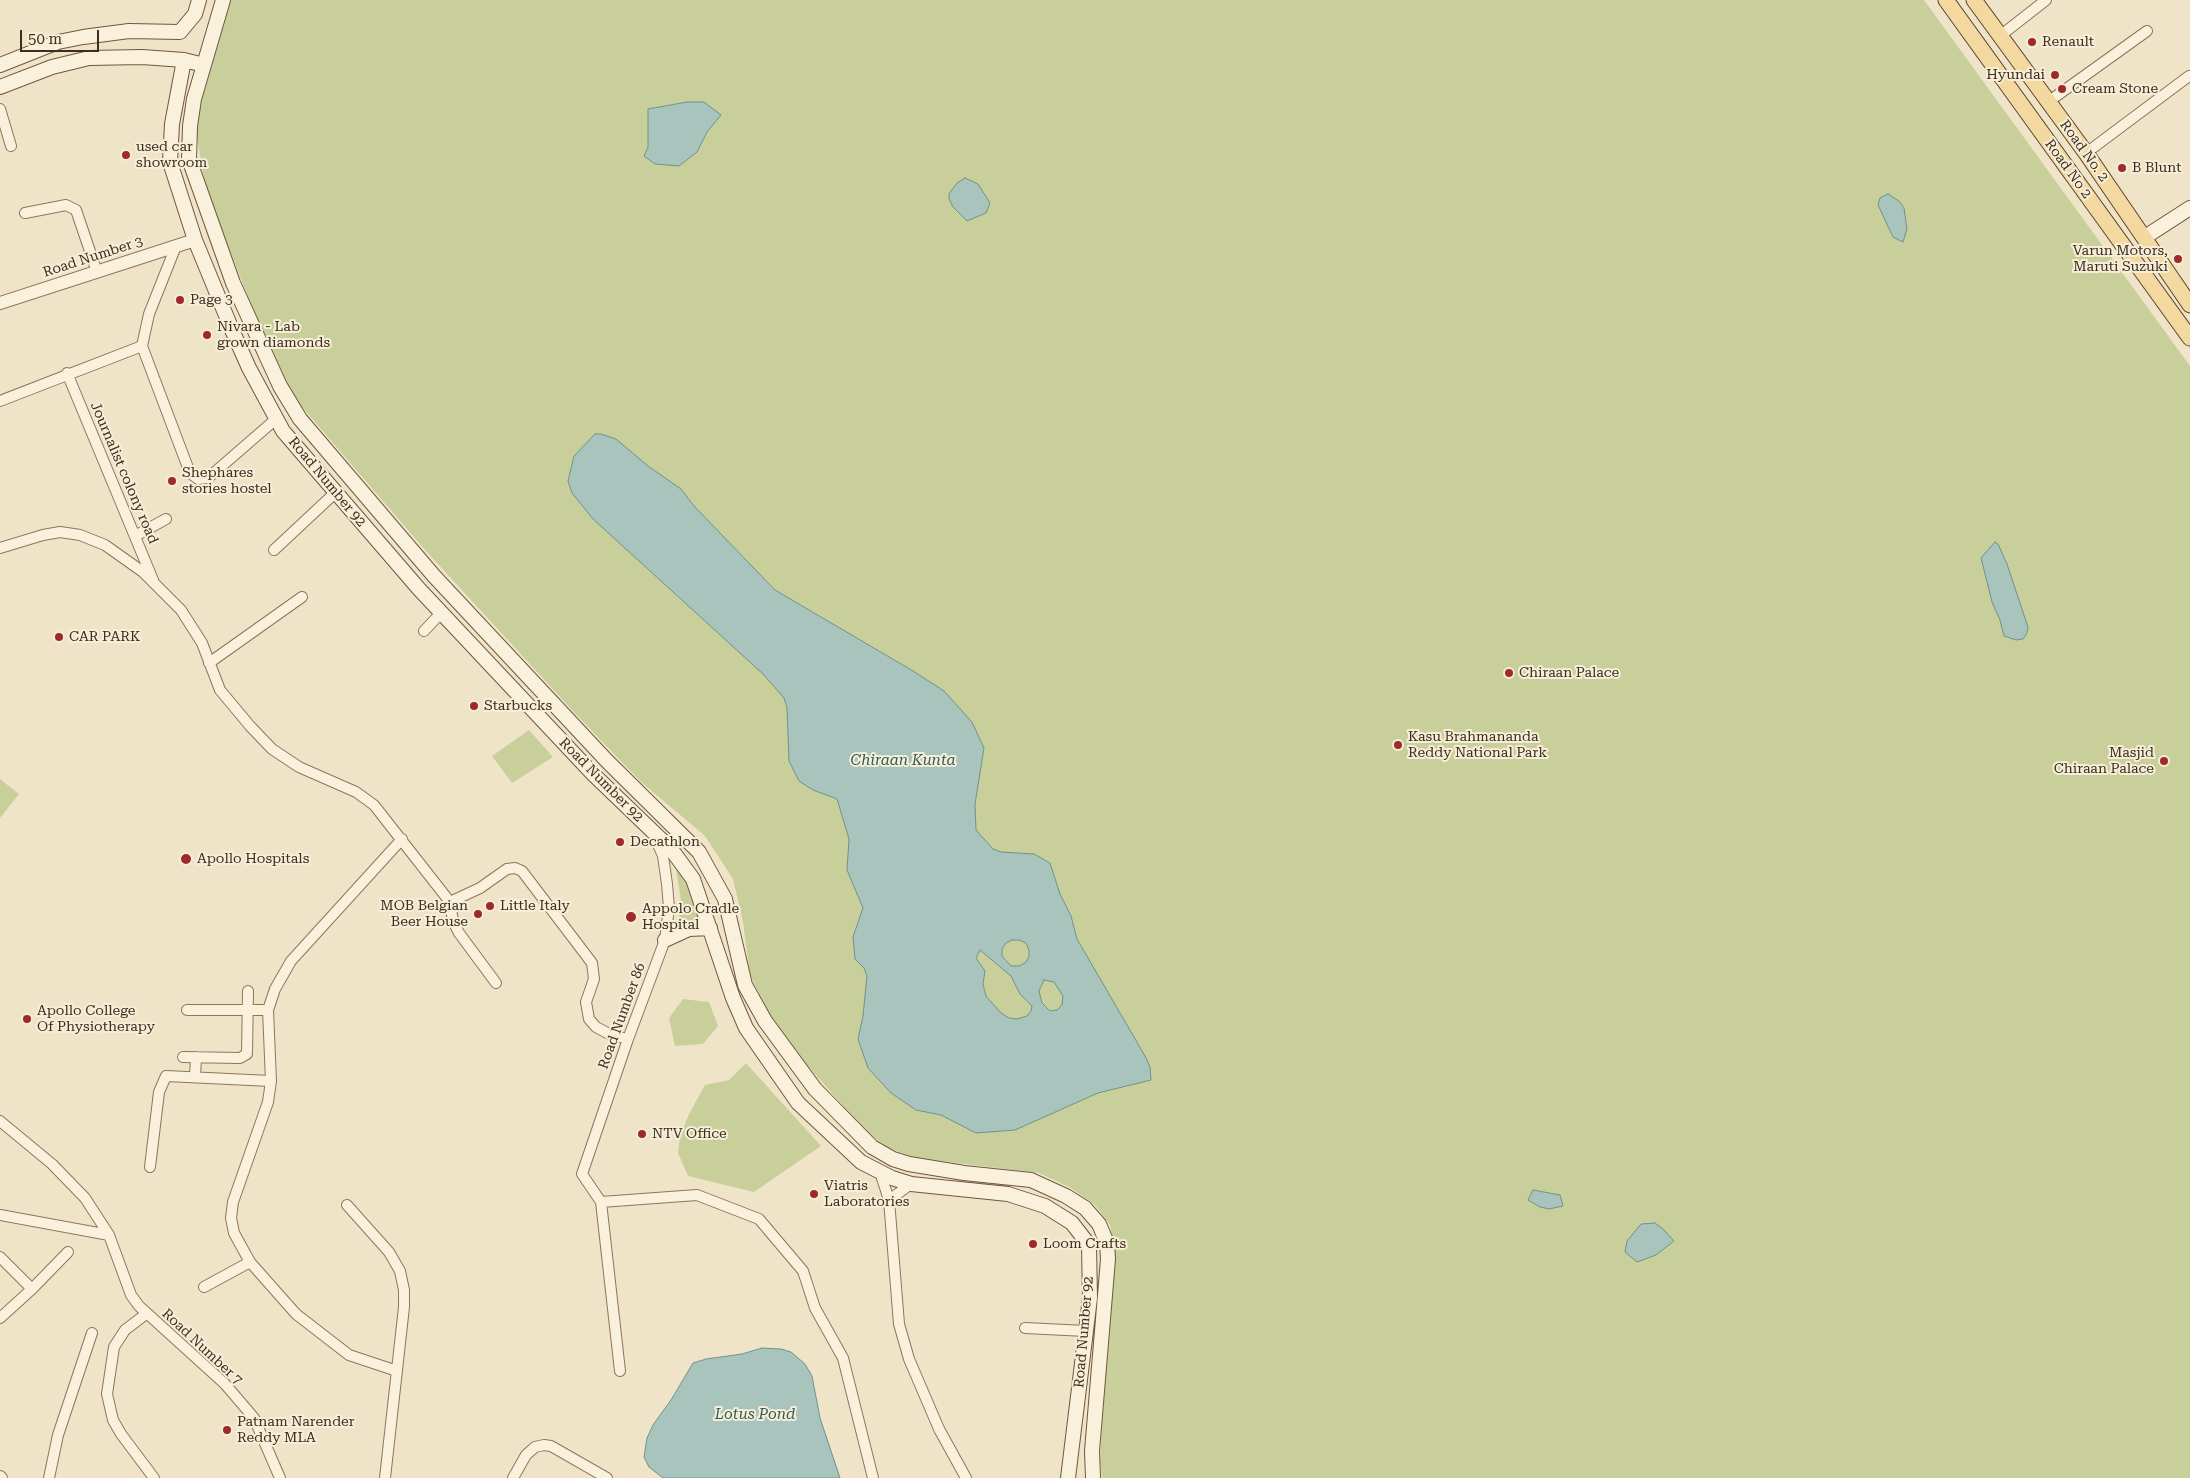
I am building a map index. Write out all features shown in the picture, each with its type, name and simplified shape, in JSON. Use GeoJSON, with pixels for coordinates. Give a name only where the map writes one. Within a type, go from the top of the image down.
{"type":"FeatureCollection","features":[{"type":"Feature","properties":{"kind":"main road"},"geometry":{"type":"LineString","coordinates":[[0,65],[58,42],[129,31],[180,32],[195,14],[199,0]]}},
{"type":"Feature","properties":{"kind":"main road","name":"Road Number 92"},"geometry":{"type":"LineString","coordinates":[[223,0],[201,74],[190,126],[189,159],[233,283],[265,359],[300,419],[436,579],[607,762],[699,852],[725,899],[744,985],[764,1021],[815,1089],[872,1147],[893,1159],[909,1164],[1031,1180],[1066,1196],[1085,1208],[1099,1224],[1107,1243],[1108,1259],[1092,1451],[1093,1478]]}},
{"type":"Feature","properties":{"kind":"main road","name":"Road No 2"},"geometry":{"type":"LineString","coordinates":[[1946,0],[2190,338]]}},
{"type":"Feature","properties":{"kind":"main road","name":"Road No. 2"},"geometry":{"type":"LineString","coordinates":[[1974,0],[2086,153],[2190,304]]}},
{"type":"Feature","properties":{"kind":"main road"},"geometry":{"type":"LineString","coordinates":[[0,87],[52,66],[89,58],[121,56],[183,67],[201,74]]}},
{"type":"Feature","properties":{"kind":"main road","name":"Road Number 92"},"geometry":{"type":"LineString","coordinates":[[183,67],[172,124],[170,162],[195,240],[249,368],[283,431],[441,613],[593,774],[671,849],[694,879],[732,998],[746,1028],[786,1088],[798,1103],[861,1162],[880,1172],[911,1184],[1008,1194],[1045,1206],[1072,1224],[1089,1245],[1090,1298],[1068,1478]]}},
{"type":"Feature","properties":{"kind":"main road"},"geometry":{"type":"LineString","coordinates":[[2145,237],[2190,208]]}},
{"type":"Feature","properties":{"kind":"main road"},"geometry":{"type":"LineString","coordinates":[[424,594],[436,579]]}},
{"type":"Feature","properties":{"kind":"main road"},"geometry":{"type":"LineString","coordinates":[[665,940],[689,929],[710,928]]}},
{"type":"Feature","properties":{"kind":"street"},"geometry":{"type":"LineString","coordinates":[[2000,36],[2046,0]]}},
{"type":"Feature","properties":{"kind":"street"},"geometry":{"type":"LineString","coordinates":[[2048,102],[2147,31]]}},
{"type":"Feature","properties":{"kind":"street"},"geometry":{"type":"LineString","coordinates":[[2086,153],[2189,76]]}},
{"type":"Feature","properties":{"kind":"street"},"geometry":{"type":"LineString","coordinates":[[0,109],[11,146]]}},
{"type":"Feature","properties":{"kind":"street"},"geometry":{"type":"LineString","coordinates":[[25,213],[66,205],[76,210],[97,272]]}},
{"type":"Feature","properties":{"kind":"street","name":"Road Number 3"},"geometry":{"type":"LineString","coordinates":[[0,303],[195,240]]}},
{"type":"Feature","properties":{"kind":"street"},"geometry":{"type":"LineString","coordinates":[[176,246],[149,314],[142,346],[190,473],[198,480],[208,478],[276,418]]}},
{"type":"Feature","properties":{"kind":"street"},"geometry":{"type":"LineString","coordinates":[[0,401],[67,373],[142,346]]}},
{"type":"Feature","properties":{"kind":"street","name":"Journalist colony road"},"geometry":{"type":"LineString","coordinates":[[67,373],[155,584]]}},
{"type":"Feature","properties":{"kind":"street"},"geometry":{"type":"LineString","coordinates":[[274,550],[336,492]]}},
{"type":"Feature","properties":{"kind":"street"},"geometry":{"type":"LineString","coordinates":[[135,536],[166,519]]}},
{"type":"Feature","properties":{"kind":"street"},"geometry":{"type":"LineString","coordinates":[[0,548],[60,532],[80,535],[105,545],[143,572],[181,610],[202,643],[220,690],[234,709],[272,749],[299,767],[356,792],[374,805],[450,902],[453,921],[459,933],[496,983]]}},
{"type":"Feature","properties":{"kind":"street"},"geometry":{"type":"LineString","coordinates":[[209,663],[302,597]]}},
{"type":"Feature","properties":{"kind":"street"},"geometry":{"type":"LineString","coordinates":[[424,631],[441,613]]}},
{"type":"Feature","properties":{"kind":"street","name":"Road Number 86"},"geometry":{"type":"LineString","coordinates":[[601,1202],[582,1174],[628,1039],[665,940],[669,908],[667,884],[663,856],[652,832]]}},
{"type":"Feature","properties":{"kind":"street"},"geometry":{"type":"LineString","coordinates":[[397,1371],[349,1355],[296,1314],[250,1262],[234,1233],[232,1210],[266,1109],[271,1081],[268,1010],[275,989],[291,962],[402,839]]}},
{"type":"Feature","properties":{"kind":"street"},"geometry":{"type":"LineString","coordinates":[[450,902],[480,888],[507,869],[515,868],[522,870],[592,964],[594,979],[586,1002],[589,1019],[596,1027],[611,1035],[628,1039]]}},
{"type":"Feature","properties":{"kind":"street"},"geometry":{"type":"LineString","coordinates":[[183,1057],[245,1056],[249,1048],[248,991]]}},
{"type":"Feature","properties":{"kind":"street"},"geometry":{"type":"LineString","coordinates":[[186,1010],[268,1010]]}},
{"type":"Feature","properties":{"kind":"street"},"geometry":{"type":"LineString","coordinates":[[195,1077],[196,1057]]}},
{"type":"Feature","properties":{"kind":"street"},"geometry":{"type":"LineString","coordinates":[[150,1167],[159,1092],[166,1076],[271,1081]]}},
{"type":"Feature","properties":{"kind":"street","name":"Road Number 7"},"geometry":{"type":"LineString","coordinates":[[0,1121],[52,1164],[86,1198],[108,1235],[131,1295],[146,1314],[225,1384],[254,1418],[280,1478]]}},
{"type":"Feature","properties":{"kind":"street"},"geometry":{"type":"LineString","coordinates":[[880,1172],[890,1200],[900,1324],[909,1359],[939,1429],[966,1478]]}},
{"type":"Feature","properties":{"kind":"street"},"geometry":{"type":"LineString","coordinates":[[890,1200],[911,1184]]}},
{"type":"Feature","properties":{"kind":"street"},"geometry":{"type":"LineString","coordinates":[[620,1371],[601,1202],[697,1195],[759,1219],[803,1272],[816,1308],[843,1358],[873,1478]]}},
{"type":"Feature","properties":{"kind":"street"},"geometry":{"type":"LineString","coordinates":[[347,1205],[390,1252],[400,1271],[404,1307],[385,1478]]}},
{"type":"Feature","properties":{"kind":"street"},"geometry":{"type":"LineString","coordinates":[[0,1215],[108,1235]]}},
{"type":"Feature","properties":{"kind":"street"},"geometry":{"type":"LineString","coordinates":[[0,1318],[68,1252]]}},
{"type":"Feature","properties":{"kind":"street"},"geometry":{"type":"LineString","coordinates":[[0,1257],[32,1289]]}},
{"type":"Feature","properties":{"kind":"street"},"geometry":{"type":"LineString","coordinates":[[204,1288],[250,1262]]}},
{"type":"Feature","properties":{"kind":"street"},"geometry":{"type":"LineString","coordinates":[[146,1314],[125,1330],[114,1347],[107,1394],[114,1420],[121,1434],[154,1478]]}},
{"type":"Feature","properties":{"kind":"street"},"geometry":{"type":"LineString","coordinates":[[1025,1328],[1086,1331]]}},
{"type":"Feature","properties":{"kind":"street"},"geometry":{"type":"LineString","coordinates":[[49,1478],[58,1435],[92,1332]]}},
{"type":"Feature","properties":{"kind":"street"},"geometry":{"type":"LineString","coordinates":[[513,1478],[526,1455],[536,1447],[544,1445],[550,1446],[608,1478]]}},
{"type":"Feature","properties":{"kind":"green space","name":"Kasu Brahmananda Reddy National Park"},"geometry":{"type":"Polygon","coordinates":[[[229,0],[1924,0],[2190,366],[2190,1478],[1102,1478],[1100,1459],[1114,1246],[1110,1225],[1095,1205],[1071,1188],[1039,1173],[916,1158],[889,1148],[866,1132],[799,1056],[772,1019],[750,975],[743,922],[733,879],[705,836],[640,781],[572,710],[426,551],[289,392],[250,302],[206,189],[196,133],[200,106],[229,0]]]}},
{"type":"Feature","properties":{"kind":"green space"},"geometry":{"type":"Polygon","coordinates":[[[529,730],[553,757],[512,783],[492,756],[529,730]]]}},
{"type":"Feature","properties":{"kind":"green space"},"geometry":{"type":"Polygon","coordinates":[[[0,779],[19,794],[0,818],[0,779]]]}},
{"type":"Feature","properties":{"kind":"green space"},"geometry":{"type":"Polygon","coordinates":[[[675,863],[695,899],[700,921],[678,926],[681,901],[675,863]]]}},
{"type":"Feature","properties":{"kind":"green space"},"geometry":{"type":"Polygon","coordinates":[[[683,999],[709,1002],[718,1026],[703,1044],[675,1046],[669,1018],[683,999]]]}},
{"type":"Feature","properties":{"kind":"green space"},"geometry":{"type":"Polygon","coordinates":[[[746,1063],[821,1146],[754,1192],[688,1176],[678,1153],[680,1136],[689,1114],[705,1085],[729,1080],[746,1063]]]}},
{"type":"Feature","properties":{"kind":"water"},"geometry":{"type":"Polygon","coordinates":[[[687,102],[704,102],[721,115],[707,132],[697,152],[679,166],[655,164],[644,156],[648,147],[648,109],[687,102]]]}},
{"type":"Feature","properties":{"kind":"water"},"geometry":{"type":"Polygon","coordinates":[[[965,178],[978,184],[990,203],[986,213],[967,221],[953,207],[949,199],[949,194],[957,183],[965,178]]]}},
{"type":"Feature","properties":{"kind":"water"},"geometry":{"type":"Polygon","coordinates":[[[1888,194],[1899,201],[1904,208],[1907,229],[1903,242],[1893,237],[1878,205],[1880,198],[1888,194]]]}},
{"type":"Feature","properties":{"kind":"water","name":"Chiraan Kunta"},"geometry":{"type":"Polygon","coordinates":[[[595,434],[616,439],[648,466],[681,489],[694,506],[775,590],[944,691],[972,722],[984,748],[975,804],[976,830],[993,849],[1001,852],[1034,854],[1050,863],[1060,894],[1071,916],[1077,939],[1145,1056],[1150,1067],[1151,1080],[1098,1093],[1015,1130],[976,1133],[941,1115],[916,1110],[891,1093],[868,1068],[858,1039],[863,1016],[867,976],[864,968],[855,959],[853,937],[863,908],[847,870],[849,839],[837,799],[813,790],[799,781],[789,761],[787,708],[784,698],[763,674],[593,519],[572,493],[568,481],[574,456],[595,434]],[[1012,940],[1006,943],[1002,949],[1002,956],[1011,966],[1019,966],[1025,963],[1029,957],[1029,950],[1026,943],[1012,940]],[[980,950],[976,958],[985,971],[983,984],[986,996],[1001,1013],[1009,1018],[1017,1019],[1027,1016],[1032,1006],[1020,994],[1011,976],[980,950]],[[1044,980],[1039,991],[1042,1003],[1050,1011],[1057,1010],[1062,1005],[1063,996],[1054,982],[1044,980]]]}},
{"type":"Feature","properties":{"kind":"water"},"geometry":{"type":"Polygon","coordinates":[[[1995,542],[1998,544],[2007,564],[2028,627],[2023,639],[2016,640],[2004,636],[2000,620],[1992,602],[1981,558],[1995,542]]]}},
{"type":"Feature","properties":{"kind":"water"},"geometry":{"type":"Polygon","coordinates":[[[1533,1190],[1560,1195],[1563,1206],[1549,1209],[1540,1207],[1528,1200],[1533,1190]]]}},
{"type":"Feature","properties":{"kind":"water"},"geometry":{"type":"Polygon","coordinates":[[[1655,1223],[1674,1241],[1656,1255],[1637,1262],[1625,1252],[1627,1241],[1641,1224],[1655,1223]]]}},
{"type":"Feature","properties":{"kind":"water","name":"Lotus Pond"},"geometry":{"type":"Polygon","coordinates":[[[762,1348],[781,1349],[791,1352],[805,1364],[812,1376],[820,1418],[840,1478],[663,1478],[649,1467],[644,1457],[647,1438],[653,1425],[671,1400],[693,1363],[706,1359],[742,1354],[762,1348]]]}},
{"type":"Feature","properties":{"kind":"place","name":"Renault"},"geometry":{"type":"Point","coordinates":[2032,42]}},
{"type":"Feature","properties":{"kind":"place","name":"Hyundai"},"geometry":{"type":"Point","coordinates":[2055,75]}},
{"type":"Feature","properties":{"kind":"place","name":"Cream Stone"},"geometry":{"type":"Point","coordinates":[2062,89]}},
{"type":"Feature","properties":{"kind":"place","name":"used car showroom"},"geometry":{"type":"Point","coordinates":[126,155]}},
{"type":"Feature","properties":{"kind":"place","name":"B Blunt"},"geometry":{"type":"Point","coordinates":[2122,168]}},
{"type":"Feature","properties":{"kind":"place","name":"Varun Motors, Maruti Suzuki"},"geometry":{"type":"Point","coordinates":[2178,259]}},
{"type":"Feature","properties":{"kind":"place","name":"Page 3"},"geometry":{"type":"Point","coordinates":[180,300]}},
{"type":"Feature","properties":{"kind":"place","name":"Nivara - Lab grown diamonds"},"geometry":{"type":"Point","coordinates":[207,335]}},
{"type":"Feature","properties":{"kind":"place","name":"Shephares stories hostel"},"geometry":{"type":"Point","coordinates":[172,481]}},
{"type":"Feature","properties":{"kind":"place","name":"CAR PARK"},"geometry":{"type":"Point","coordinates":[59,637]}},
{"type":"Feature","properties":{"kind":"place","name":"Chiraan Palace"},"geometry":{"type":"Point","coordinates":[1509,673]}},
{"type":"Feature","properties":{"kind":"place","name":"Starbucks"},"geometry":{"type":"Point","coordinates":[474,706]}},
{"type":"Feature","properties":{"kind":"place","name":"Kasu Brahmananda Reddy National Park"},"geometry":{"type":"Point","coordinates":[1398,745]}},
{"type":"Feature","properties":{"kind":"place","name":"Masjid Chiraan Palace"},"geometry":{"type":"Point","coordinates":[2164,761]}},
{"type":"Feature","properties":{"kind":"place","name":"Decathlon"},"geometry":{"type":"Point","coordinates":[620,842]}},
{"type":"Feature","properties":{"kind":"place","name":"Apollo Hospitals"},"geometry":{"type":"Point","coordinates":[186,859]}},
{"type":"Feature","properties":{"kind":"place","name":"Little Italy"},"geometry":{"type":"Point","coordinates":[490,906]}},
{"type":"Feature","properties":{"kind":"place","name":"MOB Belgian Beer House"},"geometry":{"type":"Point","coordinates":[478,914]}},
{"type":"Feature","properties":{"kind":"place","name":"Appolo Cradle Hospital"},"geometry":{"type":"Point","coordinates":[631,917]}},
{"type":"Feature","properties":{"kind":"place","name":"Apollo College Of Physiotherapy"},"geometry":{"type":"Point","coordinates":[27,1019]}},
{"type":"Feature","properties":{"kind":"place","name":"NTV Office"},"geometry":{"type":"Point","coordinates":[642,1134]}},
{"type":"Feature","properties":{"kind":"place","name":"Viatris Laboratories"},"geometry":{"type":"Point","coordinates":[814,1194]}},
{"type":"Feature","properties":{"kind":"place","name":"Loom Crafts"},"geometry":{"type":"Point","coordinates":[1033,1244]}},
{"type":"Feature","properties":{"kind":"place","name":"Patnam Narender Reddy MLA"},"geometry":{"type":"Point","coordinates":[227,1430]}}]}
